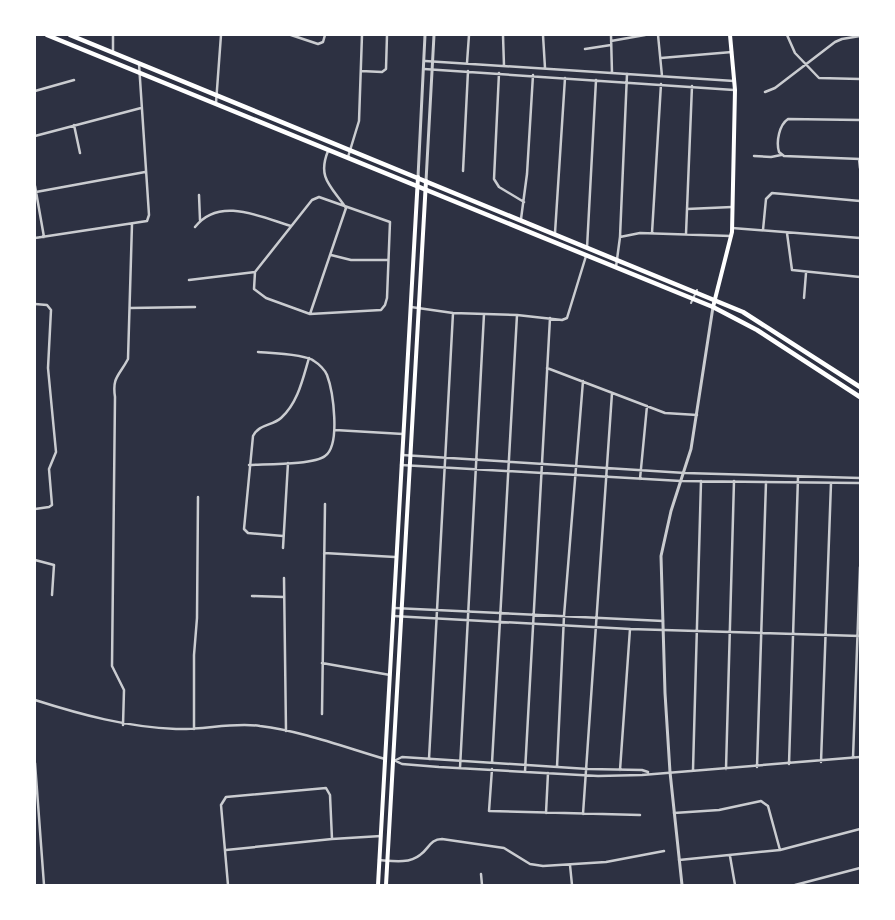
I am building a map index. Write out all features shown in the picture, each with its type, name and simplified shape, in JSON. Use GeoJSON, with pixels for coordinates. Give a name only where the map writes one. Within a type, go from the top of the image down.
{"type":"FeatureCollection","features":[{"type":"Feature","properties":{"kind":"highway"},"geometry":{"type":"LineString","coordinates":[[47,35],[713,307],[757,330],[860,397]]}},
{"type":"Feature","properties":{"kind":"highway"},"geometry":{"type":"LineString","coordinates":[[70,35],[715,300],[768,326],[860,387]]}},
{"type":"Feature","properties":{"kind":"main road"},"geometry":{"type":"LineString","coordinates":[[713,307],[732,236],[735,90],[730,35]]}},
{"type":"Feature","properties":{"kind":"main road"},"geometry":{"type":"LineString","coordinates":[[378,885],[394,608],[395,557],[418,178]]}},
{"type":"Feature","properties":{"kind":"main road"},"geometry":{"type":"LineString","coordinates":[[386,885],[426,181]]}},
{"type":"Feature","properties":{"kind":"street"},"geometry":{"type":"LineString","coordinates":[[113,35],[113,53]]}},
{"type":"Feature","properties":{"kind":"street"},"geometry":{"type":"LineString","coordinates":[[216,104],[221,35]]}},
{"type":"Feature","properties":{"kind":"street"},"geometry":{"type":"LineString","coordinates":[[291,35],[318,44],[323,42],[325,35]]}},
{"type":"Feature","properties":{"kind":"street"},"geometry":{"type":"LineString","coordinates":[[348,159],[359,121],[362,35]]}},
{"type":"Feature","properties":{"kind":"street"},"geometry":{"type":"LineString","coordinates":[[361,71],[382,72],[386,70],[387,35]]}},
{"type":"Feature","properties":{"kind":"street"},"geometry":{"type":"LineString","coordinates":[[418,178],[425,35]]}},
{"type":"Feature","properties":{"kind":"street"},"geometry":{"type":"LineString","coordinates":[[426,181],[434,35]]}},
{"type":"Feature","properties":{"kind":"street"},"geometry":{"type":"LineString","coordinates":[[467,64],[469,35]]}},
{"type":"Feature","properties":{"kind":"street"},"geometry":{"type":"LineString","coordinates":[[503,35],[504,66]]}},
{"type":"Feature","properties":{"kind":"street"},"geometry":{"type":"LineString","coordinates":[[543,35],[545,69]]}},
{"type":"Feature","properties":{"kind":"street"},"geometry":{"type":"LineString","coordinates":[[610,35],[612,73]]}},
{"type":"Feature","properties":{"kind":"street"},"geometry":{"type":"LineString","coordinates":[[611,40],[645,35]]}},
{"type":"Feature","properties":{"kind":"street"},"geometry":{"type":"LineString","coordinates":[[658,35],[662,76]]}},
{"type":"Feature","properties":{"kind":"street"},"geometry":{"type":"LineString","coordinates":[[786,35],[791,46],[804,64],[819,78],[860,79]]}},
{"type":"Feature","properties":{"kind":"street"},"geometry":{"type":"LineString","coordinates":[[765,92],[775,88],[804,64],[842,39],[860,36]]}},
{"type":"Feature","properties":{"kind":"street"},"geometry":{"type":"LineString","coordinates":[[585,48],[612,45]]}},
{"type":"Feature","properties":{"kind":"street"},"geometry":{"type":"LineString","coordinates":[[661,58],[732,52]]}},
{"type":"Feature","properties":{"kind":"street"},"geometry":{"type":"LineString","coordinates":[[425,61],[734,81]]}},
{"type":"Feature","properties":{"kind":"street"},"geometry":{"type":"LineString","coordinates":[[35,238],[147,221],[139,63]]}},
{"type":"Feature","properties":{"kind":"street"},"geometry":{"type":"LineString","coordinates":[[424,69],[735,90]]}},
{"type":"Feature","properties":{"kind":"street"},"geometry":{"type":"LineString","coordinates":[[463,171],[468,71]]}},
{"type":"Feature","properties":{"kind":"street"},"geometry":{"type":"LineString","coordinates":[[499,73],[494,179],[498,187],[524,202]]}},
{"type":"Feature","properties":{"kind":"street"},"geometry":{"type":"LineString","coordinates":[[615,268],[618,260],[620,236],[627,74]]}},
{"type":"Feature","properties":{"kind":"street"},"geometry":{"type":"LineString","coordinates":[[521,219],[524,202],[533,75]]}},
{"type":"Feature","properties":{"kind":"street"},"geometry":{"type":"LineString","coordinates":[[554,234],[565,78]]}},
{"type":"Feature","properties":{"kind":"street"},"geometry":{"type":"LineString","coordinates":[[35,91],[74,80]]}},
{"type":"Feature","properties":{"kind":"street"},"geometry":{"type":"LineString","coordinates":[[587,248],[596,80]]}},
{"type":"Feature","properties":{"kind":"street"},"geometry":{"type":"LineString","coordinates":[[652,233],[661,84]]}},
{"type":"Feature","properties":{"kind":"street"},"geometry":{"type":"LineString","coordinates":[[686,234],[692,86]]}},
{"type":"Feature","properties":{"kind":"street"},"geometry":{"type":"LineString","coordinates":[[35,136],[141,108]]}},
{"type":"Feature","properties":{"kind":"street"},"geometry":{"type":"LineString","coordinates":[[780,154],[781,129],[783,123],[788,119],[860,120]]}},
{"type":"Feature","properties":{"kind":"street"},"geometry":{"type":"LineString","coordinates":[[74,125],[80,153]]}},
{"type":"Feature","properties":{"kind":"street"},"geometry":{"type":"LineString","coordinates":[[328,151],[323,166],[323,174],[346,208]]}},
{"type":"Feature","properties":{"kind":"street"},"geometry":{"type":"LineString","coordinates":[[754,156],[771,157],[780,154],[860,159],[860,168]]}},
{"type":"Feature","properties":{"kind":"street"},"geometry":{"type":"LineString","coordinates":[[36,192],[145,172]]}},
{"type":"Feature","properties":{"kind":"street"},"geometry":{"type":"LineString","coordinates":[[35,186],[44,236]]}},
{"type":"Feature","properties":{"kind":"street"},"geometry":{"type":"LineString","coordinates":[[763,230],[766,199],[772,193],[860,201]]}},
{"type":"Feature","properties":{"kind":"street"},"geometry":{"type":"LineString","coordinates":[[199,195],[200,220]]}},
{"type":"Feature","properties":{"kind":"street"},"geometry":{"type":"LineString","coordinates":[[316,197],[346,208],[390,222],[387,301],[379,311],[310,314],[266,298],[254,289],[253,280],[256,272],[316,197]]}},
{"type":"Feature","properties":{"kind":"street"},"geometry":{"type":"LineString","coordinates":[[687,209],[732,207]]}},
{"type":"Feature","properties":{"kind":"street"},"geometry":{"type":"LineString","coordinates":[[310,314],[332,255],[346,208]]}},
{"type":"Feature","properties":{"kind":"street"},"geometry":{"type":"LineString","coordinates":[[195,226],[212,212],[224,210],[260,216],[292,226]]}},
{"type":"Feature","properties":{"kind":"street"},"geometry":{"type":"LineString","coordinates":[[123,725],[124,687],[112,666],[115,591],[114,385],[115,377],[128,360],[132,224]]}},
{"type":"Feature","properties":{"kind":"street"},"geometry":{"type":"LineString","coordinates":[[732,228],[860,238]]}},
{"type":"Feature","properties":{"kind":"street"},"geometry":{"type":"LineString","coordinates":[[620,236],[652,233],[732,236]]}},
{"type":"Feature","properties":{"kind":"street"},"geometry":{"type":"LineString","coordinates":[[787,233],[791,269],[794,271],[860,277]]}},
{"type":"Feature","properties":{"kind":"street"},"geometry":{"type":"LineString","coordinates":[[332,255],[350,260],[388,260]]}},
{"type":"Feature","properties":{"kind":"street"},"geometry":{"type":"LineString","coordinates":[[411,308],[453,313],[562,320],[567,318],[586,256]]}},
{"type":"Feature","properties":{"kind":"street"},"geometry":{"type":"LineString","coordinates":[[189,280],[256,272]]}},
{"type":"Feature","properties":{"kind":"street"},"geometry":{"type":"LineString","coordinates":[[804,298],[806,273]]}},
{"type":"Feature","properties":{"kind":"street"},"geometry":{"type":"LineString","coordinates":[[692,304],[697,290]]}},
{"type":"Feature","properties":{"kind":"street"},"geometry":{"type":"LineString","coordinates":[[35,304],[47,305],[51,310],[48,368],[56,452],[49,469],[52,504],[49,507],[35,509]]}},
{"type":"Feature","properties":{"kind":"street"},"geometry":{"type":"LineString","coordinates":[[130,308],[195,307]]}},
{"type":"Feature","properties":{"kind":"street"},"geometry":{"type":"LineString","coordinates":[[682,885],[670,772],[661,556],[671,511],[684,473],[697,415],[713,307]]}},
{"type":"Feature","properties":{"kind":"street"},"geometry":{"type":"LineString","coordinates":[[429,759],[453,313]]}},
{"type":"Feature","properties":{"kind":"street"},"geometry":{"type":"LineString","coordinates":[[460,768],[484,314]]}},
{"type":"Feature","properties":{"kind":"street"},"geometry":{"type":"LineString","coordinates":[[492,763],[517,316]]}},
{"type":"Feature","properties":{"kind":"street"},"geometry":{"type":"LineString","coordinates":[[524,772],[550,318]]}},
{"type":"Feature","properties":{"kind":"street"},"geometry":{"type":"LineString","coordinates":[[249,465],[288,464],[326,456],[333,443],[332,393],[327,373],[309,358],[258,352]]}},
{"type":"Feature","properties":{"kind":"street"},"geometry":{"type":"LineString","coordinates":[[283,536],[245,531],[249,465],[255,432],[259,428],[278,421],[292,406],[309,358]]}},
{"type":"Feature","properties":{"kind":"street"},"geometry":{"type":"LineString","coordinates":[[547,368],[668,414],[697,415]]}},
{"type":"Feature","properties":{"kind":"street"},"geometry":{"type":"LineString","coordinates":[[557,767],[564,616],[583,381]]}},
{"type":"Feature","properties":{"kind":"street"},"geometry":{"type":"LineString","coordinates":[[583,814],[588,769],[605,468],[612,393]]}},
{"type":"Feature","properties":{"kind":"street"},"geometry":{"type":"LineString","coordinates":[[640,479],[647,406]]}},
{"type":"Feature","properties":{"kind":"street"},"geometry":{"type":"LineString","coordinates":[[334,430],[403,434]]}},
{"type":"Feature","properties":{"kind":"street"},"geometry":{"type":"LineString","coordinates":[[402,454],[542,465],[684,473],[860,478]]}},
{"type":"Feature","properties":{"kind":"street"},"geometry":{"type":"LineString","coordinates":[[283,548],[288,464]]}},
{"type":"Feature","properties":{"kind":"street"},"geometry":{"type":"LineString","coordinates":[[401,465],[681,481],[860,483]]}},
{"type":"Feature","properties":{"kind":"street"},"geometry":{"type":"LineString","coordinates":[[716,474],[716,481]]}},
{"type":"Feature","properties":{"kind":"street"},"geometry":{"type":"LineString","coordinates":[[789,764],[798,477]]}},
{"type":"Feature","properties":{"kind":"street"},"geometry":{"type":"LineString","coordinates":[[693,770],[701,481]]}},
{"type":"Feature","properties":{"kind":"street"},"geometry":{"type":"LineString","coordinates":[[726,769],[734,481]]}},
{"type":"Feature","properties":{"kind":"street"},"geometry":{"type":"LineString","coordinates":[[757,767],[766,482]]}},
{"type":"Feature","properties":{"kind":"street"},"geometry":{"type":"LineString","coordinates":[[821,762],[831,483]]}},
{"type":"Feature","properties":{"kind":"street"},"geometry":{"type":"LineString","coordinates":[[194,729],[198,497]]}},
{"type":"Feature","properties":{"kind":"street"},"geometry":{"type":"LineString","coordinates":[[322,714],[325,504]]}},
{"type":"Feature","properties":{"kind":"street"},"geometry":{"type":"LineString","coordinates":[[324,553],[395,557]]}},
{"type":"Feature","properties":{"kind":"street"},"geometry":{"type":"LineString","coordinates":[[35,560],[54,565],[52,595]]}},
{"type":"Feature","properties":{"kind":"street"},"geometry":{"type":"LineString","coordinates":[[853,758],[859,636],[860,567]]}},
{"type":"Feature","properties":{"kind":"street"},"geometry":{"type":"LineString","coordinates":[[284,578],[286,731]]}},
{"type":"Feature","properties":{"kind":"street"},"geometry":{"type":"LineString","coordinates":[[252,596],[284,597]]}},
{"type":"Feature","properties":{"kind":"street"},"geometry":{"type":"LineString","coordinates":[[394,608],[663,621]]}},
{"type":"Feature","properties":{"kind":"street"},"geometry":{"type":"LineString","coordinates":[[393,616],[533,625],[859,636]]}},
{"type":"Feature","properties":{"kind":"street"},"geometry":{"type":"LineString","coordinates":[[620,770],[630,629]]}},
{"type":"Feature","properties":{"kind":"street"},"geometry":{"type":"LineString","coordinates":[[322,663],[390,676]]}},
{"type":"Feature","properties":{"kind":"street"},"geometry":{"type":"LineString","coordinates":[[35,700],[123,725],[194,729],[257,725],[286,731],[385,759]]}},
{"type":"Feature","properties":{"kind":"street"},"geometry":{"type":"LineString","coordinates":[[394,760],[402,757],[588,769],[642,770],[649,773]]}},
{"type":"Feature","properties":{"kind":"street"},"geometry":{"type":"LineString","coordinates":[[394,760],[402,764],[587,776],[642,775],[649,773],[757,767],[860,757]]}},
{"type":"Feature","properties":{"kind":"street"},"geometry":{"type":"LineString","coordinates":[[35,763],[44,885]]}},
{"type":"Feature","properties":{"kind":"street"},"geometry":{"type":"LineString","coordinates":[[492,769],[489,811],[640,815]]}},
{"type":"Feature","properties":{"kind":"street"},"geometry":{"type":"LineString","coordinates":[[546,813],[548,773]]}},
{"type":"Feature","properties":{"kind":"street"},"geometry":{"type":"LineString","coordinates":[[228,885],[221,805],[223,799],[238,795],[328,790],[332,839]]}},
{"type":"Feature","properties":{"kind":"street"},"geometry":{"type":"LineString","coordinates":[[674,813],[719,810],[761,801],[768,806],[780,850]]}},
{"type":"Feature","properties":{"kind":"street"},"geometry":{"type":"LineString","coordinates":[[679,860],[780,850],[860,829]]}},
{"type":"Feature","properties":{"kind":"street"},"geometry":{"type":"LineString","coordinates":[[226,850],[381,836]]}},
{"type":"Feature","properties":{"kind":"street"},"geometry":{"type":"LineString","coordinates":[[379,860],[411,860],[419,856],[433,840],[442,839],[504,848],[536,866],[606,862],[664,851]]}},
{"type":"Feature","properties":{"kind":"street"},"geometry":{"type":"LineString","coordinates":[[730,856],[735,885]]}},
{"type":"Feature","properties":{"kind":"street"},"geometry":{"type":"LineString","coordinates":[[570,865],[572,885]]}},
{"type":"Feature","properties":{"kind":"street"},"geometry":{"type":"LineString","coordinates":[[795,885],[860,868]]}},
{"type":"Feature","properties":{"kind":"street"},"geometry":{"type":"LineString","coordinates":[[481,874],[482,885]]}}]}
